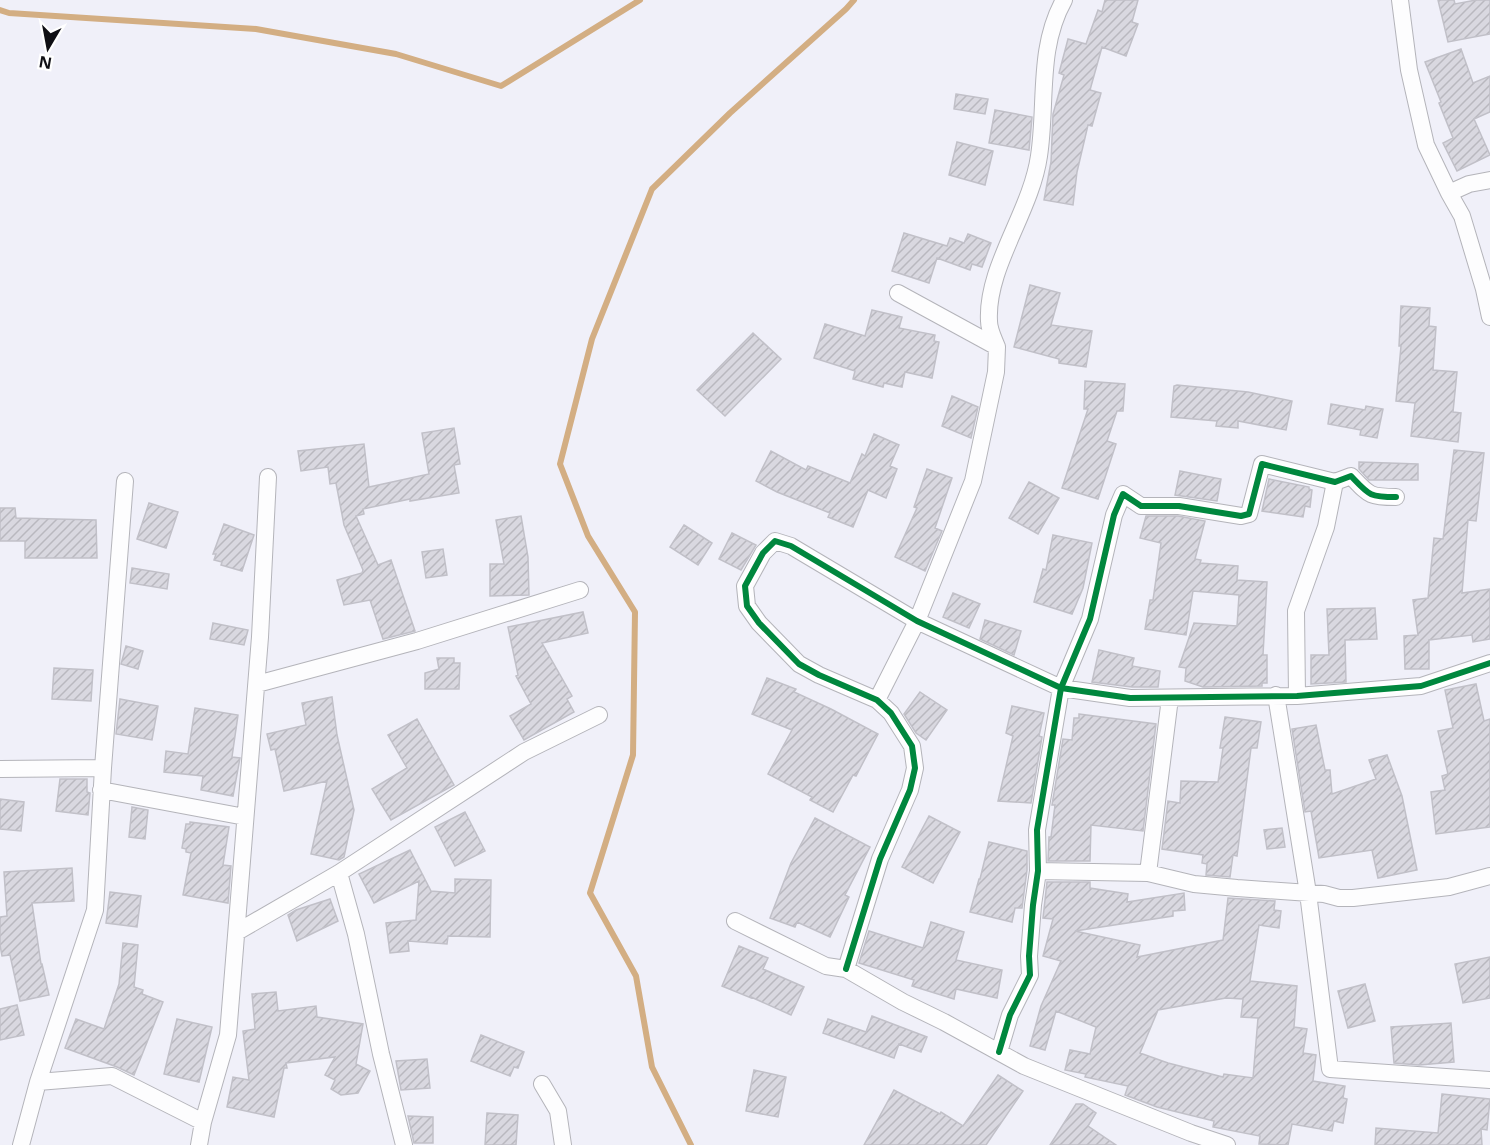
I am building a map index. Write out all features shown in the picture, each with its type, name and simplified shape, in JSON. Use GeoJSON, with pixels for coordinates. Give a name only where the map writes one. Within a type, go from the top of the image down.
{"type":"FeatureCollection","features":[{"type":"Feature","properties":{"kind":"street"},"geometry":{"type":"LineString","coordinates":[[877,700],[917,621],[973,481],[996,372],[997,347],[988,324],[989,298],[999,266],[1024,209],[1039,158],[1048,37],[1064,0]]}},
{"type":"Feature","properties":{"kind":"street"},"geometry":{"type":"LineString","coordinates":[[1400,0],[1409,70],[1426,145],[1462,216],[1490,317]]}},
{"type":"Feature","properties":{"kind":"street"},"geometry":{"type":"LineString","coordinates":[[1449,193],[1469,184],[1490,180]]}},
{"type":"Feature","properties":{"kind":"street"},"geometry":{"type":"LineString","coordinates":[[898,293],[997,347]]}},
{"type":"Feature","properties":{"kind":"street"},"geometry":{"type":"LineString","coordinates":[[999,1052],[1010,1015],[1030,975],[1029,956],[1038,871],[1037,830],[1061,688],[1090,619],[1114,515],[1123,494],[1141,507],[1179,506],[1241,516],[1249,514],[1262,464],[1335,482],[1351,476],[1366,492],[1375,497],[1396,497]]}},
{"type":"Feature","properties":{"kind":"street"},"geometry":{"type":"LineString","coordinates":[[199,1145],[203,1122],[228,1035],[257,684],[268,477]]}},
{"type":"Feature","properties":{"kind":"street"},"geometry":{"type":"LineString","coordinates":[[21,1145],[38,1082],[95,910],[101,790],[126,481]]}},
{"type":"Feature","properties":{"kind":"street"},"geometry":{"type":"LineString","coordinates":[[1297,696],[1296,611],[1326,527],[1335,482]]}},
{"type":"Feature","properties":{"kind":"street"},"geometry":{"type":"LineString","coordinates":[[846,969],[880,859],[910,790],[915,768],[912,746],[904,730],[877,700],[799,664],[759,623],[747,606],[746,586],[763,554],[775,541],[790,546],[917,621],[1061,688],[1130,698],[1297,696],[1420,686],[1490,663]]}},
{"type":"Feature","properties":{"kind":"street"},"geometry":{"type":"LineString","coordinates":[[257,684],[417,641],[580,590]]}},
{"type":"Feature","properties":{"kind":"street"},"geometry":{"type":"LineString","coordinates":[[1276,695],[1308,893],[1330,1069],[1490,1080]]}},
{"type":"Feature","properties":{"kind":"street"},"geometry":{"type":"LineString","coordinates":[[1148,873],[1170,698]]}},
{"type":"Feature","properties":{"kind":"street"},"geometry":{"type":"LineString","coordinates":[[237,932],[339,873],[524,752],[599,715]]}},
{"type":"Feature","properties":{"kind":"street"},"geometry":{"type":"LineString","coordinates":[[0,769],[103,768]]}},
{"type":"Feature","properties":{"kind":"street"},"geometry":{"type":"LineString","coordinates":[[101,790],[245,817]]}},
{"type":"Feature","properties":{"kind":"street"},"geometry":{"type":"LineString","coordinates":[[1038,871],[1148,873],[1194,884],[1308,893],[1339,898],[1383,896],[1449,888],[1490,876]]}},
{"type":"Feature","properties":{"kind":"street"},"geometry":{"type":"LineString","coordinates":[[339,873],[356,934],[381,1054],[404,1145]]}},
{"type":"Feature","properties":{"kind":"street"},"geometry":{"type":"LineString","coordinates":[[735,921],[826,966],[846,969],[1024,1066],[1191,1133],[1227,1145]]}},
{"type":"Feature","properties":{"kind":"street"},"geometry":{"type":"LineString","coordinates":[[38,1082],[112,1076],[203,1122]]}},
{"type":"Feature","properties":{"kind":"street"},"geometry":{"type":"LineString","coordinates":[[542,1084],[558,1111],[563,1145]]}},
{"type":"Feature","properties":{"kind":"building"},"geometry":{"type":"Polygon","coordinates":[[[1105,0],[1138,0],[1132,22],[1138,24],[1126,56],[1102,47],[1090,90],[1101,93],[1092,126],[1088,125],[1077,172],[1073,205],[1044,200],[1051,162],[1053,114],[1064,75],[1059,73],[1068,39],[1086,44],[1098,10],[1102,12],[1105,0]]]}},
{"type":"Feature","properties":{"kind":"building"},"geometry":{"type":"Polygon","coordinates":[[[1438,0],[1454,0],[1455,4],[1490,0],[1490,34],[1448,42],[1438,0]]]}},
{"type":"Feature","properties":{"kind":"building"},"geometry":{"type":"Polygon","coordinates":[[[1461,49],[1473,83],[1490,76],[1490,112],[1474,119],[1490,155],[1457,171],[1443,143],[1453,138],[1425,62],[1461,49]]]}},
{"type":"Feature","properties":{"kind":"building"},"geometry":{"type":"Polygon","coordinates":[[[956,94],[988,99],[985,114],[954,109],[956,94]]]}},
{"type":"Feature","properties":{"kind":"building"},"geometry":{"type":"Polygon","coordinates":[[[995,110],[1032,117],[1029,150],[989,143],[995,110]]]}},
{"type":"Feature","properties":{"kind":"building"},"geometry":{"type":"Polygon","coordinates":[[[957,142],[993,151],[985,185],[949,175],[957,142]]]}},
{"type":"Feature","properties":{"kind":"building"},"geometry":{"type":"Polygon","coordinates":[[[904,233],[947,246],[950,238],[964,243],[968,234],[991,243],[982,267],[972,264],[970,270],[937,258],[929,283],[892,271],[904,233]]]}},
{"type":"Feature","properties":{"kind":"building"},"geometry":{"type":"Polygon","coordinates":[[[1030,285],[1060,293],[1051,325],[1092,331],[1086,367],[1059,363],[1059,359],[1014,347],[1030,285]]]}},
{"type":"Feature","properties":{"kind":"building"},"geometry":{"type":"Polygon","coordinates":[[[1401,306],[1430,308],[1429,326],[1436,327],[1433,370],[1457,372],[1453,412],[1461,413],[1458,442],[1411,436],[1415,403],[1396,401],[1401,346],[1399,346],[1401,306]]]}},
{"type":"Feature","properties":{"kind":"building"},"geometry":{"type":"Polygon","coordinates":[[[872,310],[902,317],[899,328],[935,335],[934,341],[939,342],[932,378],[905,372],[902,387],[884,383],[883,387],[853,379],[855,371],[814,358],[825,324],[865,336],[872,310]]]}},
{"type":"Feature","properties":{"kind":"building"},"geometry":{"type":"Polygon","coordinates":[[[753,333],[781,359],[725,416],[697,390],[753,333]]]}},
{"type":"Feature","properties":{"kind":"building"},"geometry":{"type":"Polygon","coordinates":[[[1085,381],[1125,384],[1123,411],[1117,411],[1107,441],[1116,444],[1098,499],[1062,488],[1088,409],[1084,409],[1085,381]]]}},
{"type":"Feature","properties":{"kind":"building"},"geometry":{"type":"Polygon","coordinates":[[[1174,386],[1248,392],[1292,401],[1286,430],[1238,421],[1238,428],[1216,426],[1217,421],[1171,417],[1174,386]]]}},
{"type":"Feature","properties":{"kind":"building"},"geometry":{"type":"Polygon","coordinates":[[[952,396],[978,407],[971,438],[942,426],[952,396]]]}},
{"type":"Feature","properties":{"kind":"building"},"geometry":{"type":"Polygon","coordinates":[[[1331,404],[1365,410],[1366,406],[1383,409],[1377,438],[1360,435],[1361,430],[1328,424],[1331,404]]]}},
{"type":"Feature","properties":{"kind":"building"},"geometry":{"type":"Polygon","coordinates":[[[454,428],[460,464],[454,465],[459,493],[410,501],[410,499],[363,509],[364,514],[356,516],[378,565],[391,560],[415,631],[383,639],[370,600],[344,605],[337,580],[362,573],[363,570],[344,525],[336,483],[330,484],[328,467],[301,471],[298,451],[364,444],[369,487],[429,474],[422,433],[454,428]]]}},
{"type":"Feature","properties":{"kind":"building"},"geometry":{"type":"Polygon","coordinates":[[[874,434],[899,445],[890,466],[897,469],[886,498],[868,490],[853,527],[828,517],[830,513],[756,481],[771,451],[806,470],[808,466],[850,483],[862,454],[865,456],[874,434]]]}},
{"type":"Feature","properties":{"kind":"building"},"geometry":{"type":"Polygon","coordinates":[[[1454,450],[1484,453],[1476,521],[1468,520],[1462,593],[1490,589],[1490,639],[1473,642],[1472,635],[1429,640],[1429,669],[1405,669],[1404,636],[1418,635],[1413,600],[1428,598],[1434,538],[1443,539],[1454,450]]]}},
{"type":"Feature","properties":{"kind":"building"},"geometry":{"type":"Polygon","coordinates":[[[1359,462],[1418,464],[1418,480],[1369,480],[1359,469],[1359,462]]]}},
{"type":"Feature","properties":{"kind":"building"},"geometry":{"type":"Polygon","coordinates":[[[927,469],[952,478],[935,528],[942,531],[925,571],[895,557],[917,508],[914,507],[927,469]]]}},
{"type":"Feature","properties":{"kind":"building"},"geometry":{"type":"Polygon","coordinates":[[[1180,471],[1221,479],[1217,501],[1175,495],[1180,471]]]}},
{"type":"Feature","properties":{"kind":"building"},"geometry":{"type":"Polygon","coordinates":[[[1269,479],[1309,487],[1312,490],[1310,507],[1305,506],[1303,517],[1262,511],[1269,479]]]}},
{"type":"Feature","properties":{"kind":"building"},"geometry":{"type":"Polygon","coordinates":[[[1029,482],[1059,498],[1038,534],[1009,518],[1029,482]]]}},
{"type":"Feature","properties":{"kind":"building"},"geometry":{"type":"Polygon","coordinates":[[[149,503],[178,512],[166,548],[137,539],[149,503]]]}},
{"type":"Feature","properties":{"kind":"building"},"geometry":{"type":"Polygon","coordinates":[[[0,508],[15,508],[16,518],[96,520],[97,558],[25,558],[25,541],[0,541],[0,508]]]}},
{"type":"Feature","properties":{"kind":"building"},"geometry":{"type":"Polygon","coordinates":[[[521,516],[528,557],[529,595],[490,596],[490,564],[504,564],[496,520],[521,516]]]}},
{"type":"Feature","properties":{"kind":"building"},"geometry":{"type":"Polygon","coordinates":[[[1146,516],[1178,516],[1205,521],[1195,559],[1201,560],[1200,563],[1238,566],[1237,580],[1267,582],[1263,655],[1267,655],[1267,683],[1262,683],[1262,686],[1203,687],[1185,681],[1186,668],[1179,667],[1194,623],[1237,626],[1239,595],[1193,591],[1186,635],[1145,629],[1150,600],[1153,600],[1161,543],[1140,538],[1146,516]]]}},
{"type":"Feature","properties":{"kind":"building"},"geometry":{"type":"Polygon","coordinates":[[[224,524],[254,535],[242,571],[221,565],[222,562],[214,560],[216,554],[213,554],[224,524]]]}},
{"type":"Feature","properties":{"kind":"building"},"geometry":{"type":"Polygon","coordinates":[[[684,525],[712,543],[698,565],[670,547],[684,525]]]}},
{"type":"Feature","properties":{"kind":"building"},"geometry":{"type":"Polygon","coordinates":[[[732,533],[756,545],[741,570],[719,559],[732,533]]]}},
{"type":"Feature","properties":{"kind":"building"},"geometry":{"type":"Polygon","coordinates":[[[1053,535],[1092,543],[1083,588],[1072,614],[1034,602],[1043,569],[1046,570],[1053,535]]]}},
{"type":"Feature","properties":{"kind":"building"},"geometry":{"type":"Polygon","coordinates":[[[443,549],[447,575],[426,578],[422,552],[443,549]]]}},
{"type":"Feature","properties":{"kind":"building"},"geometry":{"type":"Polygon","coordinates":[[[132,568],[169,574],[167,589],[130,583],[132,568]]]}},
{"type":"Feature","properties":{"kind":"building"},"geometry":{"type":"Polygon","coordinates":[[[953,593],[980,604],[969,628],[943,617],[953,593]]]}},
{"type":"Feature","properties":{"kind":"building"},"geometry":{"type":"Polygon","coordinates":[[[1375,608],[1377,639],[1345,640],[1346,682],[1311,684],[1311,655],[1329,655],[1327,609],[1375,608]]]}},
{"type":"Feature","properties":{"kind":"building"},"geometry":{"type":"Polygon","coordinates":[[[583,612],[588,633],[542,643],[572,696],[567,699],[574,712],[524,740],[510,716],[531,704],[516,676],[518,675],[508,627],[583,612]]]}},
{"type":"Feature","properties":{"kind":"building"},"geometry":{"type":"Polygon","coordinates":[[[985,620],[1021,631],[1014,655],[980,639],[985,620]]]}},
{"type":"Feature","properties":{"kind":"building"},"geometry":{"type":"Polygon","coordinates":[[[213,623],[248,630],[244,645],[210,639],[213,623]]]}},
{"type":"Feature","properties":{"kind":"building"},"geometry":{"type":"Polygon","coordinates":[[[126,646],[143,651],[138,669],[121,664],[126,646]]]}},
{"type":"Feature","properties":{"kind":"building"},"geometry":{"type":"Polygon","coordinates":[[[1099,650],[1134,658],[1132,666],[1160,671],[1158,687],[1132,687],[1092,682],[1099,650]]]}},
{"type":"Feature","properties":{"kind":"building"},"geometry":{"type":"Polygon","coordinates":[[[437,658],[454,658],[454,663],[460,663],[459,689],[425,689],[425,673],[439,669],[437,658]]]}},
{"type":"Feature","properties":{"kind":"building"},"geometry":{"type":"Polygon","coordinates":[[[54,668],[93,670],[91,701],[52,699],[54,668]]]}},
{"type":"Feature","properties":{"kind":"building"},"geometry":{"type":"Polygon","coordinates":[[[767,678],[796,689],[794,692],[878,734],[856,776],[853,775],[833,812],[810,800],[812,797],[768,774],[792,730],[752,714],[767,678]]]}},
{"type":"Feature","properties":{"kind":"building"},"geometry":{"type":"Polygon","coordinates":[[[1476,684],[1484,721],[1490,719],[1490,827],[1436,834],[1431,792],[1445,790],[1442,776],[1448,774],[1438,731],[1453,728],[1445,690],[1476,684]]]}},
{"type":"Feature","properties":{"kind":"building"},"geometry":{"type":"Polygon","coordinates":[[[920,692],[947,710],[926,740],[916,733],[904,714],[920,692]]]}},
{"type":"Feature","properties":{"kind":"building"},"geometry":{"type":"Polygon","coordinates":[[[332,697],[337,735],[354,810],[344,857],[339,860],[311,854],[327,781],[284,791],[275,749],[271,750],[267,734],[306,725],[302,703],[332,697]]]}},
{"type":"Feature","properties":{"kind":"building"},"geometry":{"type":"Polygon","coordinates":[[[120,699],[158,706],[152,740],[116,734],[120,699]]]}},
{"type":"Feature","properties":{"kind":"building"},"geometry":{"type":"Polygon","coordinates":[[[1012,706],[1044,713],[1031,803],[998,801],[1013,736],[1006,733],[1012,706]]]}},
{"type":"Feature","properties":{"kind":"building"},"geometry":{"type":"Polygon","coordinates":[[[195,708],[238,715],[232,757],[240,758],[233,796],[201,790],[203,776],[164,772],[166,751],[188,754],[195,708]]]}},
{"type":"Feature","properties":{"kind":"building"},"geometry":{"type":"Polygon","coordinates":[[[1079,714],[1156,724],[1143,831],[1091,825],[1090,861],[1048,861],[1049,837],[1051,837],[1055,805],[1052,805],[1063,739],[1072,740],[1074,718],[1079,718],[1079,714]]]}},
{"type":"Feature","properties":{"kind":"building"},"geometry":{"type":"Polygon","coordinates":[[[1225,717],[1261,722],[1257,748],[1251,748],[1237,856],[1233,855],[1230,877],[1206,875],[1207,864],[1202,863],[1203,855],[1162,849],[1168,801],[1180,803],[1181,781],[1218,782],[1225,717]]]}},
{"type":"Feature","properties":{"kind":"building"},"geometry":{"type":"Polygon","coordinates":[[[417,719],[454,785],[391,820],[372,789],[407,768],[388,735],[417,719]]]}},
{"type":"Feature","properties":{"kind":"building"},"geometry":{"type":"Polygon","coordinates":[[[1316,725],[1325,770],[1330,770],[1332,794],[1376,779],[1369,760],[1387,755],[1402,796],[1417,870],[1378,878],[1372,850],[1319,858],[1311,811],[1305,812],[1292,729],[1316,725]]]}},
{"type":"Feature","properties":{"kind":"building"},"geometry":{"type":"Polygon","coordinates":[[[60,779],[87,779],[87,792],[90,793],[88,815],[56,811],[60,779]]]}},
{"type":"Feature","properties":{"kind":"building"},"geometry":{"type":"Polygon","coordinates":[[[0,799],[24,802],[21,831],[0,829],[0,799]]]}},
{"type":"Feature","properties":{"kind":"building"},"geometry":{"type":"Polygon","coordinates":[[[132,807],[148,810],[145,839],[129,837],[132,807]]]}},
{"type":"Feature","properties":{"kind":"building"},"geometry":{"type":"Polygon","coordinates":[[[465,812],[485,851],[455,866],[435,827],[465,812]]]}},
{"type":"Feature","properties":{"kind":"building"},"geometry":{"type":"Polygon","coordinates":[[[929,816],[960,832],[933,883],[902,867],[929,816]]]}},
{"type":"Feature","properties":{"kind":"building"},"geometry":{"type":"Polygon","coordinates":[[[815,818],[870,847],[845,895],[849,897],[830,937],[797,922],[795,927],[770,918],[791,863],[815,818]]]}},
{"type":"Feature","properties":{"kind":"building"},"geometry":{"type":"Polygon","coordinates":[[[190,822],[229,827],[223,865],[231,866],[228,903],[183,895],[191,853],[182,848],[186,824],[190,822]]]}},
{"type":"Feature","properties":{"kind":"building"},"geometry":{"type":"Polygon","coordinates":[[[1282,828],[1285,847],[1267,849],[1264,830],[1282,828]]]}},
{"type":"Feature","properties":{"kind":"building"},"geometry":{"type":"Polygon","coordinates":[[[989,842],[1027,851],[1022,908],[1015,908],[1012,922],[970,912],[989,842]]]}},
{"type":"Feature","properties":{"kind":"building"},"geometry":{"type":"Polygon","coordinates":[[[410,850],[431,891],[455,893],[455,879],[491,880],[490,937],[448,936],[447,944],[408,941],[409,951],[390,953],[386,923],[416,920],[419,881],[374,903],[359,874],[410,850]]]}},
{"type":"Feature","properties":{"kind":"building"},"geometry":{"type":"Polygon","coordinates":[[[72,868],[74,901],[32,903],[41,964],[49,995],[20,1001],[10,955],[2,956],[0,945],[0,917],[7,916],[4,872],[72,868]]]}},
{"type":"Feature","properties":{"kind":"building"},"geometry":{"type":"Polygon","coordinates":[[[1047,882],[1090,882],[1090,888],[1128,894],[1127,902],[1184,893],[1185,910],[1173,911],[1173,916],[1075,931],[1140,945],[1137,957],[1223,940],[1228,898],[1275,901],[1274,910],[1281,911],[1279,928],[1259,925],[1250,981],[1297,986],[1294,1027],[1307,1029],[1303,1053],[1316,1055],[1313,1081],[1345,1086],[1343,1098],[1347,1099],[1343,1123],[1334,1121],[1332,1131],[1292,1124],[1288,1145],[1259,1144],[1260,1136],[1213,1127],[1214,1121],[1157,1107],[1125,1095],[1128,1086],[1085,1077],[1086,1074],[1065,1070],[1070,1050],[1090,1054],[1096,1027],[1056,1011],[1045,1050],[1030,1046],[1041,1006],[1061,961],[1043,956],[1053,919],[1043,918],[1047,882]],[[1226,998],[1158,1010],[1140,1053],[1168,1063],[1223,1077],[1224,1074],[1253,1078],[1258,1018],[1241,1017],[1243,999],[1226,998]]]}},
{"type":"Feature","properties":{"kind":"building"},"geometry":{"type":"Polygon","coordinates":[[[110,892],[141,896],[137,927],[106,923],[110,892]]]}},
{"type":"Feature","properties":{"kind":"building"},"geometry":{"type":"Polygon","coordinates":[[[330,899],[338,921],[297,941],[288,915],[296,910],[330,899]]]}},
{"type":"Feature","properties":{"kind":"building"},"geometry":{"type":"Polygon","coordinates":[[[931,922],[964,932],[956,960],[1002,970],[997,998],[956,989],[954,999],[912,986],[914,980],[859,963],[869,931],[923,948],[931,922]]]}},
{"type":"Feature","properties":{"kind":"building"},"geometry":{"type":"Polygon","coordinates":[[[123,943],[138,945],[134,987],[143,990],[142,994],[163,1002],[134,1075],[65,1048],[76,1019],[104,1029],[119,984],[123,943]]]}},
{"type":"Feature","properties":{"kind":"building"},"geometry":{"type":"Polygon","coordinates":[[[739,946],[768,958],[763,969],[804,987],[791,1015],[722,986],[739,946]]]}},
{"type":"Feature","properties":{"kind":"building"},"geometry":{"type":"Polygon","coordinates":[[[1490,957],[1490,998],[1463,1003],[1455,964],[1490,957]]]}},
{"type":"Feature","properties":{"kind":"building"},"geometry":{"type":"Polygon","coordinates":[[[1365,984],[1375,1021],[1348,1028],[1338,991],[1365,984]]]}},
{"type":"Feature","properties":{"kind":"building"},"geometry":{"type":"Polygon","coordinates":[[[276,992],[278,1011],[316,1006],[317,1017],[363,1024],[356,1064],[370,1071],[358,1093],[341,1095],[331,1089],[335,1080],[325,1075],[335,1057],[286,1063],[287,1068],[284,1068],[274,1117],[227,1107],[233,1077],[249,1080],[243,1031],[255,1029],[252,994],[276,992]]]}},
{"type":"Feature","properties":{"kind":"building"},"geometry":{"type":"Polygon","coordinates":[[[17,1005],[24,1035],[0,1040],[0,1009],[17,1005]]]}},
{"type":"Feature","properties":{"kind":"building"},"geometry":{"type":"Polygon","coordinates":[[[872,1016],[927,1037],[921,1052],[899,1044],[894,1058],[823,1033],[828,1019],[866,1032],[872,1016]]]}},
{"type":"Feature","properties":{"kind":"building"},"geometry":{"type":"Polygon","coordinates":[[[177,1019],[212,1027],[199,1082],[164,1074],[177,1019]]]}},
{"type":"Feature","properties":{"kind":"building"},"geometry":{"type":"Polygon","coordinates":[[[1451,1023],[1454,1062],[1419,1065],[1394,1063],[1391,1027],[1451,1023]]]}},
{"type":"Feature","properties":{"kind":"building"},"geometry":{"type":"Polygon","coordinates":[[[481,1035],[524,1052],[518,1068],[514,1067],[510,1076],[471,1061],[481,1035]]]}},
{"type":"Feature","properties":{"kind":"building"},"geometry":{"type":"Polygon","coordinates":[[[427,1059],[430,1088],[401,1090],[396,1061],[427,1059]]]}},
{"type":"Feature","properties":{"kind":"building"},"geometry":{"type":"Polygon","coordinates":[[[754,1070],[786,1077],[778,1117],[746,1111],[754,1070]]]}},
{"type":"Feature","properties":{"kind":"building"},"geometry":{"type":"Polygon","coordinates":[[[998,1075],[1023,1091],[986,1145],[864,1145],[894,1090],[940,1114],[941,1112],[963,1126],[998,1075]]]}},
{"type":"Feature","properties":{"kind":"building"},"geometry":{"type":"Polygon","coordinates":[[[1442,1094],[1490,1099],[1487,1130],[1481,1129],[1482,1145],[1375,1145],[1376,1128],[1438,1133],[1442,1094]]]}},
{"type":"Feature","properties":{"kind":"building"},"geometry":{"type":"Polygon","coordinates":[[[1076,1104],[1083,1104],[1096,1113],[1088,1126],[1116,1145],[1050,1145],[1076,1104]]]}},
{"type":"Feature","properties":{"kind":"building"},"geometry":{"type":"Polygon","coordinates":[[[487,1113],[518,1115],[516,1145],[485,1145],[487,1113]]]}},
{"type":"Feature","properties":{"kind":"building"},"geometry":{"type":"Polygon","coordinates":[[[408,1116],[433,1117],[433,1143],[414,1143],[408,1116]]]}},
{"type":"Feature","properties":{"kind":"waterway"},"geometry":{"type":"LineString","coordinates":[[0,10],[9,13],[256,29],[396,54],[501,86],[640,0]]}},
{"type":"Feature","properties":{"kind":"waterway"},"geometry":{"type":"LineString","coordinates":[[691,1145],[652,1067],[636,976],[590,893],[633,755],[635,612],[588,536],[560,464],[592,339],[652,189],[730,113],[854,0]]}},
{"type":"Feature","properties":{"kind":"cycle path"},"geometry":{"type":"LineString","coordinates":[[999,1052],[1010,1015],[1030,975],[1029,956],[1038,871],[1037,830],[1061,688],[1090,619],[1114,515],[1123,494],[1141,506],[1179,506],[1241,516],[1249,514],[1262,464],[1335,482],[1351,476],[1370,494],[1396,497]]}},
{"type":"Feature","properties":{"kind":"cycle path"},"geometry":{"type":"LineString","coordinates":[[846,969],[880,859],[910,790],[915,768],[912,746],[891,713],[877,700],[799,664],[759,623],[747,606],[745,586],[763,553],[775,541],[791,546],[917,621],[1061,688],[1130,698],[1297,696],[1421,686],[1490,663]]}}]}
